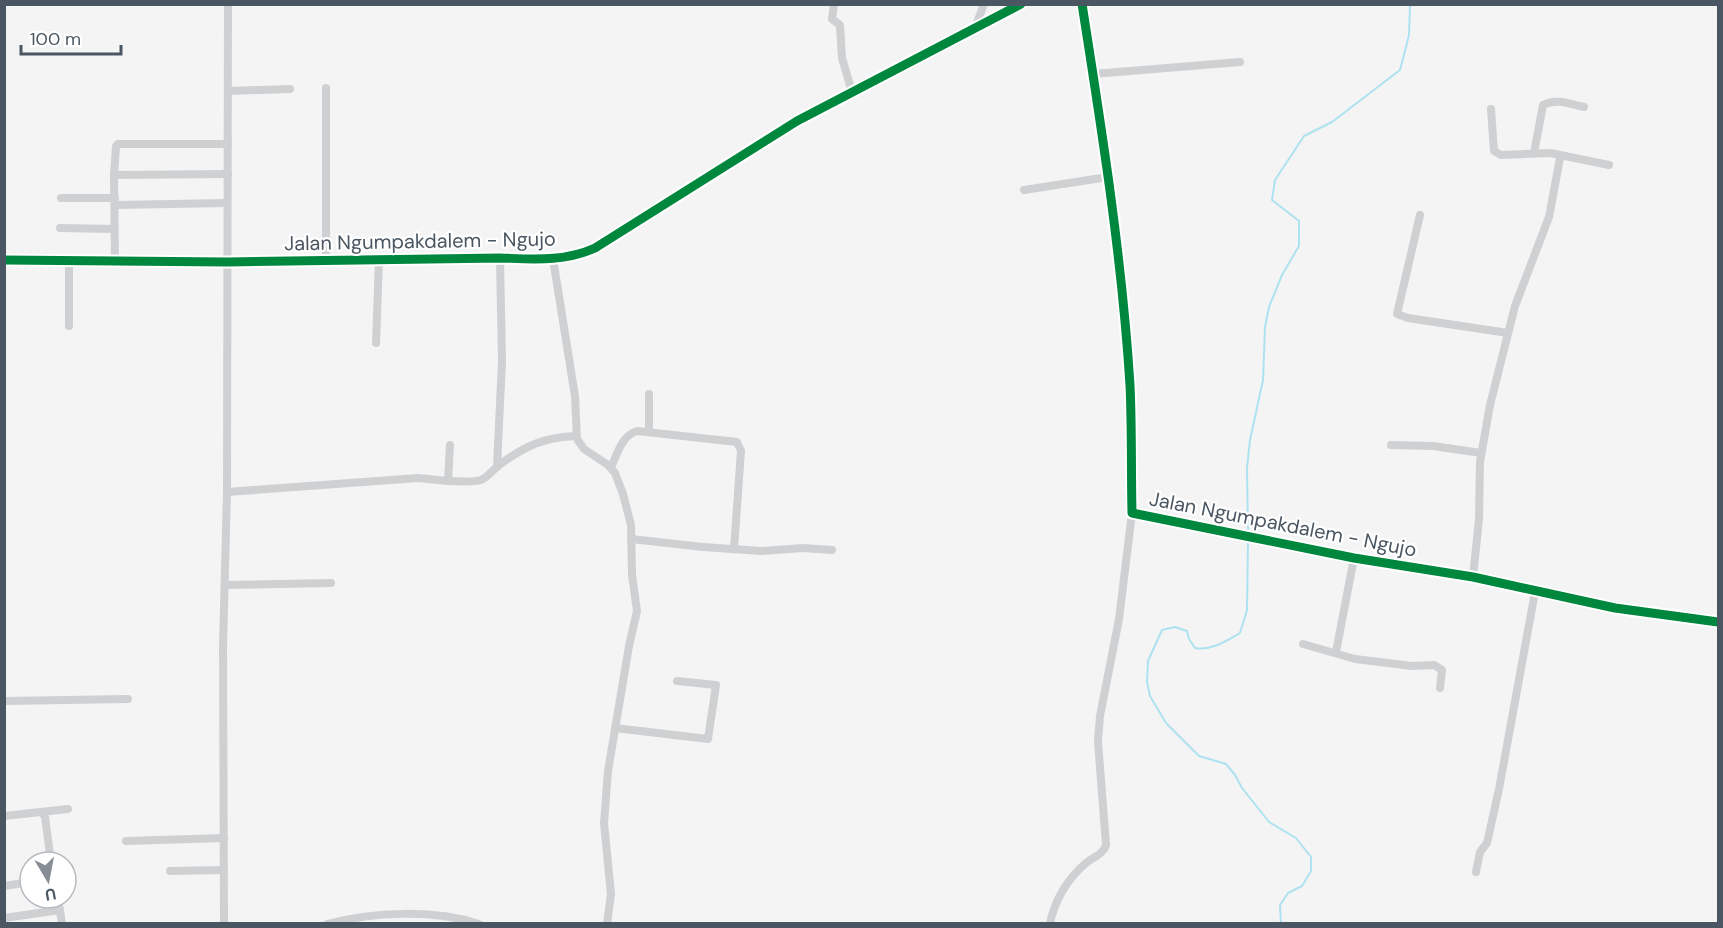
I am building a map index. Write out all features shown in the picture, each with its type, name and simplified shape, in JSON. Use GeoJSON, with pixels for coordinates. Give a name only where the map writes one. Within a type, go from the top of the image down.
{"type":"FeatureCollection","features":[{"type":"Feature","properties":{"kind":"street"},"geometry":{"type":"LineString","coordinates":[[225,924],[224,646],[227,492],[228,4]]}},
{"type":"Feature","properties":{"kind":"street"},"geometry":{"type":"LineString","coordinates":[[834,4],[832,19],[840,25],[842,58],[852,92]]}},
{"type":"Feature","properties":{"kind":"street"},"geometry":{"type":"LineString","coordinates":[[975,27],[984,4]]}},
{"type":"Feature","properties":{"kind":"street","name":"Jalan Ngumpakdalem - Ngujo"},"geometry":{"type":"LineString","coordinates":[[4,260],[227,262],[553,259],[575,255],[595,248],[796,121],[1021,4]]}},
{"type":"Feature","properties":{"kind":"street","name":"Jalan Ngumpakdalem - Ngujo"},"geometry":{"type":"LineString","coordinates":[[1082,4],[1118,255],[1130,386],[1132,513],[1354,558],[1473,577],[1615,608],[1719,622]]}},
{"type":"Feature","properties":{"kind":"street"},"geometry":{"type":"LineString","coordinates":[[1093,74],[1240,62]]}},
{"type":"Feature","properties":{"kind":"street"},"geometry":{"type":"LineString","coordinates":[[326,88],[326,260]]}},
{"type":"Feature","properties":{"kind":"street"},"geometry":{"type":"LineString","coordinates":[[228,91],[290,89]]}},
{"type":"Feature","properties":{"kind":"street"},"geometry":{"type":"LineString","coordinates":[[1534,153],[1543,105],[1555,101],[1584,107]]}},
{"type":"Feature","properties":{"kind":"street"},"geometry":{"type":"LineString","coordinates":[[1491,109],[1496,153],[1501,155],[1534,153],[1560,155],[1609,165]]}},
{"type":"Feature","properties":{"kind":"street"},"geometry":{"type":"LineString","coordinates":[[115,262],[116,146],[118,144],[228,144]]}},
{"type":"Feature","properties":{"kind":"street"},"geometry":{"type":"LineString","coordinates":[[1473,577],[1479,519],[1478,482],[1490,405],[1515,306],[1549,217],[1560,155]]}},
{"type":"Feature","properties":{"kind":"street"},"geometry":{"type":"LineString","coordinates":[[114,175],[228,174]]}},
{"type":"Feature","properties":{"kind":"street"},"geometry":{"type":"LineString","coordinates":[[1024,190],[1108,177]]}},
{"type":"Feature","properties":{"kind":"street"},"geometry":{"type":"LineString","coordinates":[[61,198],[115,202],[227,203]]}},
{"type":"Feature","properties":{"kind":"street"},"geometry":{"type":"LineString","coordinates":[[1420,215],[1397,314],[1408,318],[1508,333]]}},
{"type":"Feature","properties":{"kind":"street"},"geometry":{"type":"LineString","coordinates":[[60,228],[114,229]]}},
{"type":"Feature","properties":{"kind":"street"},"geometry":{"type":"LineString","coordinates":[[497,467],[502,371],[500,258]]}},
{"type":"Feature","properties":{"kind":"street"},"geometry":{"type":"LineString","coordinates":[[553,259],[574,396],[578,444],[611,467],[630,516],[632,575],[637,611],[608,771],[604,823],[611,894],[607,924]]}},
{"type":"Feature","properties":{"kind":"street"},"geometry":{"type":"LineString","coordinates":[[376,343],[380,260]]}},
{"type":"Feature","properties":{"kind":"street"},"geometry":{"type":"LineString","coordinates":[[69,261],[69,326]]}},
{"type":"Feature","properties":{"kind":"street"},"geometry":{"type":"LineString","coordinates":[[649,394],[649,432]]}},
{"type":"Feature","properties":{"kind":"street"},"geometry":{"type":"LineString","coordinates":[[611,467],[626,437],[631,432],[737,442],[740,445],[734,549]]}},
{"type":"Feature","properties":{"kind":"street"},"geometry":{"type":"LineString","coordinates":[[227,492],[418,478],[448,481],[481,480],[497,467],[543,440],[576,436]]}},
{"type":"Feature","properties":{"kind":"street"},"geometry":{"type":"LineString","coordinates":[[448,481],[450,445]]}},
{"type":"Feature","properties":{"kind":"street"},"geometry":{"type":"LineString","coordinates":[[1391,445],[1433,446],[1482,453]]}},
{"type":"Feature","properties":{"kind":"street"},"geometry":{"type":"LineString","coordinates":[[1050,924],[1054,907],[1067,884],[1087,862],[1103,852],[1106,845],[1098,741],[1100,716],[1119,619],[1132,513]]}},
{"type":"Feature","properties":{"kind":"street"},"geometry":{"type":"LineString","coordinates":[[631,539],[761,551],[803,548],[832,550]]}},
{"type":"Feature","properties":{"kind":"street"},"geometry":{"type":"LineString","coordinates":[[1336,652],[1354,558]]}},
{"type":"Feature","properties":{"kind":"street"},"geometry":{"type":"LineString","coordinates":[[226,585],[331,583]]}},
{"type":"Feature","properties":{"kind":"street"},"geometry":{"type":"LineString","coordinates":[[1476,872],[1480,852],[1487,843],[1535,592]]}},
{"type":"Feature","properties":{"kind":"street"},"geometry":{"type":"LineString","coordinates":[[1304,644],[1355,658],[1412,666],[1434,665],[1442,670],[1440,688]]}},
{"type":"Feature","properties":{"kind":"street"},"geometry":{"type":"LineString","coordinates":[[615,728],[708,739],[716,685],[677,681]]}},
{"type":"Feature","properties":{"kind":"street"},"geometry":{"type":"LineString","coordinates":[[4,701],[128,699]]}},
{"type":"Feature","properties":{"kind":"street"},"geometry":{"type":"LineString","coordinates":[[4,816],[68,808]]}},
{"type":"Feature","properties":{"kind":"street"},"geometry":{"type":"LineString","coordinates":[[42,812],[45,815],[49,850]]}},
{"type":"Feature","properties":{"kind":"street"},"geometry":{"type":"LineString","coordinates":[[126,841],[224,838]]}},
{"type":"Feature","properties":{"kind":"street"},"geometry":{"type":"LineString","coordinates":[[170,871],[224,870]]}},
{"type":"Feature","properties":{"kind":"street"},"geometry":{"type":"LineString","coordinates":[[4,918],[60,910],[62,924]]}},
{"type":"Feature","properties":{"kind":"street"},"geometry":{"type":"LineString","coordinates":[[37,914],[39,924]]}},
{"type":"Feature","properties":{"kind":"street"},"geometry":{"type":"LineString","coordinates":[[327,924],[381,914],[464,918],[479,924]]}},
{"type":"Feature","properties":{"kind":"street"},"geometry":{"type":"LineString","coordinates":[[401,924],[402,914]]}},
{"type":"Feature","properties":{"kind":"waterway"},"geometry":{"type":"LineString","coordinates":[[1248,534],[1247,468],[1250,440],[1263,380],[1265,327],[1269,307],[1282,275],[1299,246],[1299,221],[1272,200],[1275,180],[1304,136],[1332,122],[1400,70],[1409,35],[1410,4]]}},
{"type":"Feature","properties":{"kind":"waterway"},"geometry":{"type":"LineString","coordinates":[[1248,540],[1247,610],[1240,633],[1218,645],[1201,649],[1195,648],[1187,631],[1175,627],[1162,630],[1148,661],[1147,682],[1150,696],[1166,723],[1199,756],[1226,764],[1269,822],[1296,838],[1311,857],[1311,871],[1302,886],[1288,893],[1280,905],[1281,924]]}},
{"type":"Feature","properties":{"kind":"cycle path"},"geometry":{"type":"LineString","coordinates":[[4,260],[227,262],[536,259],[572,256],[595,248],[797,121],[1021,4]]}},
{"type":"Feature","properties":{"kind":"cycle path"},"geometry":{"type":"LineString","coordinates":[[1082,4],[1104,147],[1122,290],[1130,385],[1132,513],[1354,558],[1473,577],[1615,608],[1718,622]]}}]}
